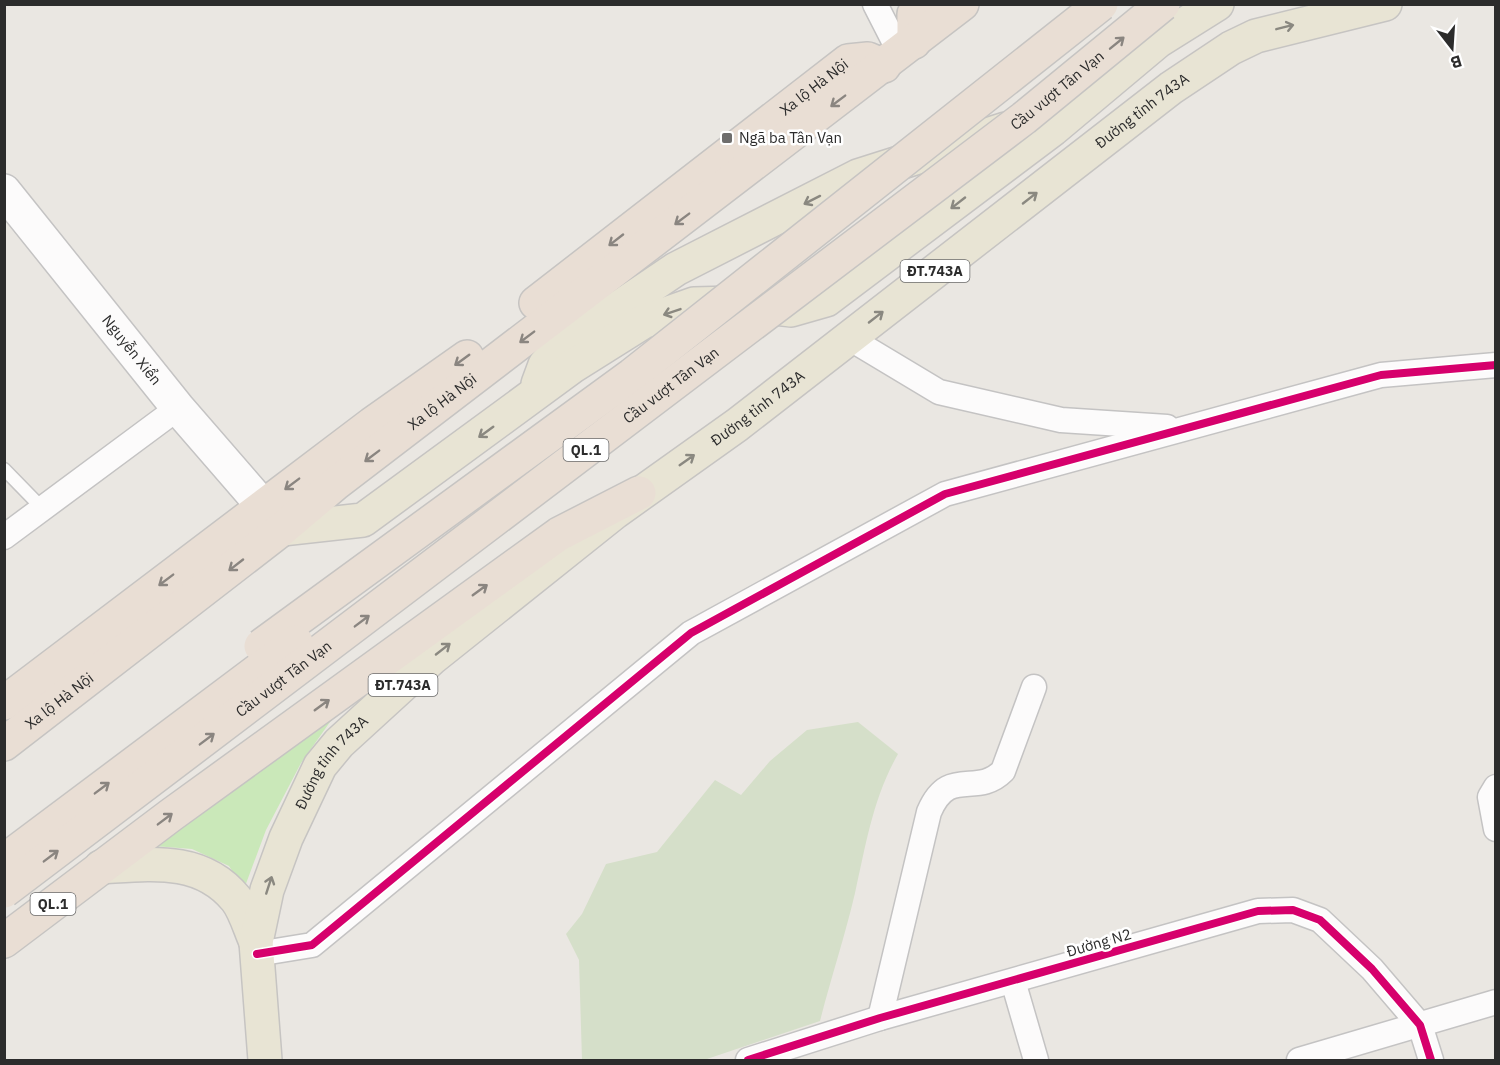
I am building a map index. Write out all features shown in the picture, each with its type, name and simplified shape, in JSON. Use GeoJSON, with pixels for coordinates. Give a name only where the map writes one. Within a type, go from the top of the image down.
{"type":"FeatureCollection","features":[{"type":"Feature","properties":{"kind":"highway"},"geometry":{"type":"LineString","coordinates":[[900,53],[914,14],[921,4]]}},
{"type":"Feature","properties":{"kind":"highway","name":"Xa lộ Hà Nội"},"geometry":{"type":"LineString","coordinates":[[4,703],[272,518],[335,484],[962,4]]}},
{"type":"Feature","properties":{"kind":"highway","name":"Cầu vượt Tân Vạn"},"geometry":{"type":"LineString","coordinates":[[4,833],[632,375],[1101,4]]}},
{"type":"Feature","properties":{"kind":"highway","name":"Cầu vượt Tân Vạn"},"geometry":{"type":"LineString","coordinates":[[4,861],[902,189],[1129,4]]}},
{"type":"Feature","properties":{"kind":"highway","name":"Cầu vượt Tân Vạn"},"geometry":{"type":"LineString","coordinates":[[4,891],[1024,118],[1163,4]]}},
{"type":"Feature","properties":{"kind":"highway","name":"QL.1"},"geometry":{"type":"LineString","coordinates":[[4,941],[101,867],[559,534],[639,493]]}},
{"type":"Feature","properties":{"kind":"highway","name":"Xa lộ Hà Nội"},"geometry":{"type":"LineString","coordinates":[[4,744],[272,518]]}},
{"type":"Feature","properties":{"kind":"main road","name":"ĐT.743A"},"geometry":{"type":"LineString","coordinates":[[272,518],[363,520],[533,398],[573,366],[643,322],[694,304],[733,303],[791,310],[826,300],[968,195],[1158,41],[1217,4]]}},
{"type":"Feature","properties":{"kind":"main road","name":"Đường tỉnh 743A"},"geometry":{"type":"LineString","coordinates":[[265,1060],[257,948],[267,890],[285,838],[320,766],[339,742],[432,658],[639,493],[737,425],[1171,88],[1231,48],[1280,29],[1385,4]]}},
{"type":"Feature","properties":{"kind":"main road"},"geometry":{"type":"LineString","coordinates":[[533,398],[545,365],[562,346],[676,268],[858,176],[1033,121],[1134,61]]}},
{"type":"Feature","properties":{"kind":"main road","name":"Nguyễn Xiển"},"geometry":{"type":"LineString","coordinates":[[4,191],[178,408],[272,518]]}},
{"type":"Feature","properties":{"kind":"main road","name":"Đường tỉnh 743A"},"geometry":{"type":"LineString","coordinates":[[101,867],[164,863],[208,875],[237,900],[257,948]]}},
{"type":"Feature","properties":{"kind":"street"},"geometry":{"type":"LineString","coordinates":[[875,4],[900,53]]}},
{"type":"Feature","properties":{"kind":"street"},"geometry":{"type":"LineString","coordinates":[[849,338],[939,392],[1061,420],[1187,428]]}},
{"type":"Feature","properties":{"kind":"street"},"geometry":{"type":"LineString","coordinates":[[257,948],[312,945],[690,633],[945,494],[1381,375],[1496,365]]}},
{"type":"Feature","properties":{"kind":"street"},"geometry":{"type":"LineString","coordinates":[[4,537],[44,510],[178,408]]}},
{"type":"Feature","properties":{"kind":"street"},"geometry":{"type":"LineString","coordinates":[[880,1018],[929,812],[936,796],[947,786],[994,780],[1003,771],[1034,687]]}},
{"type":"Feature","properties":{"kind":"street"},"geometry":{"type":"LineString","coordinates":[[1493,792],[1496,829]]}},
{"type":"Feature","properties":{"kind":"street","name":"Đường N2"},"geometry":{"type":"LineString","coordinates":[[748,1060],[880,1018],[1258,911],[1293,910],[1320,920],[1372,969],[1420,1024]]}},
{"type":"Feature","properties":{"kind":"street"},"geometry":{"type":"LineString","coordinates":[[1013,981],[1036,1060]]}},
{"type":"Feature","properties":{"kind":"street"},"geometry":{"type":"LineString","coordinates":[[1299,1060],[1496,1002]]}},
{"type":"Feature","properties":{"kind":"street"},"geometry":{"type":"LineString","coordinates":[[1420,1024],[1431,1060]]}},
{"type":"Feature","properties":{"kind":"lane"},"geometry":{"type":"LineString","coordinates":[[4,469],[44,510]]}},
{"type":"Feature","properties":{"kind":"green space"},"geometry":{"type":"Polygon","coordinates":[[[342,705],[301,763],[266,830],[244,889],[229,866],[192,849],[154,846],[342,705]]]}},
{"type":"Feature","properties":{"kind":"green space"},"geometry":{"type":"Polygon","coordinates":[[[858,722],[898,754],[876,804],[851,909],[820,1021],[704,1060],[582,1060],[579,960],[566,934],[582,914],[606,864],[657,852],[715,780],[741,795],[770,761],[807,730],[858,722]]]}},
{"type":"Feature","properties":{"kind":"cycle path"},"geometry":{"type":"LineString","coordinates":[[257,954],[312,945],[691,633],[945,494],[1381,375],[1496,365]]}},
{"type":"Feature","properties":{"kind":"cycle path"},"geometry":{"type":"LineString","coordinates":[[748,1060],[880,1018],[1258,911],[1293,910],[1320,920],[1372,969],[1420,1025],[1431,1060]]}},
{"type":"Feature","properties":{"kind":"place","name":"Ngã ba Tân Vạn"},"geometry":{"type":"Point","coordinates":[727,138]}}]}
